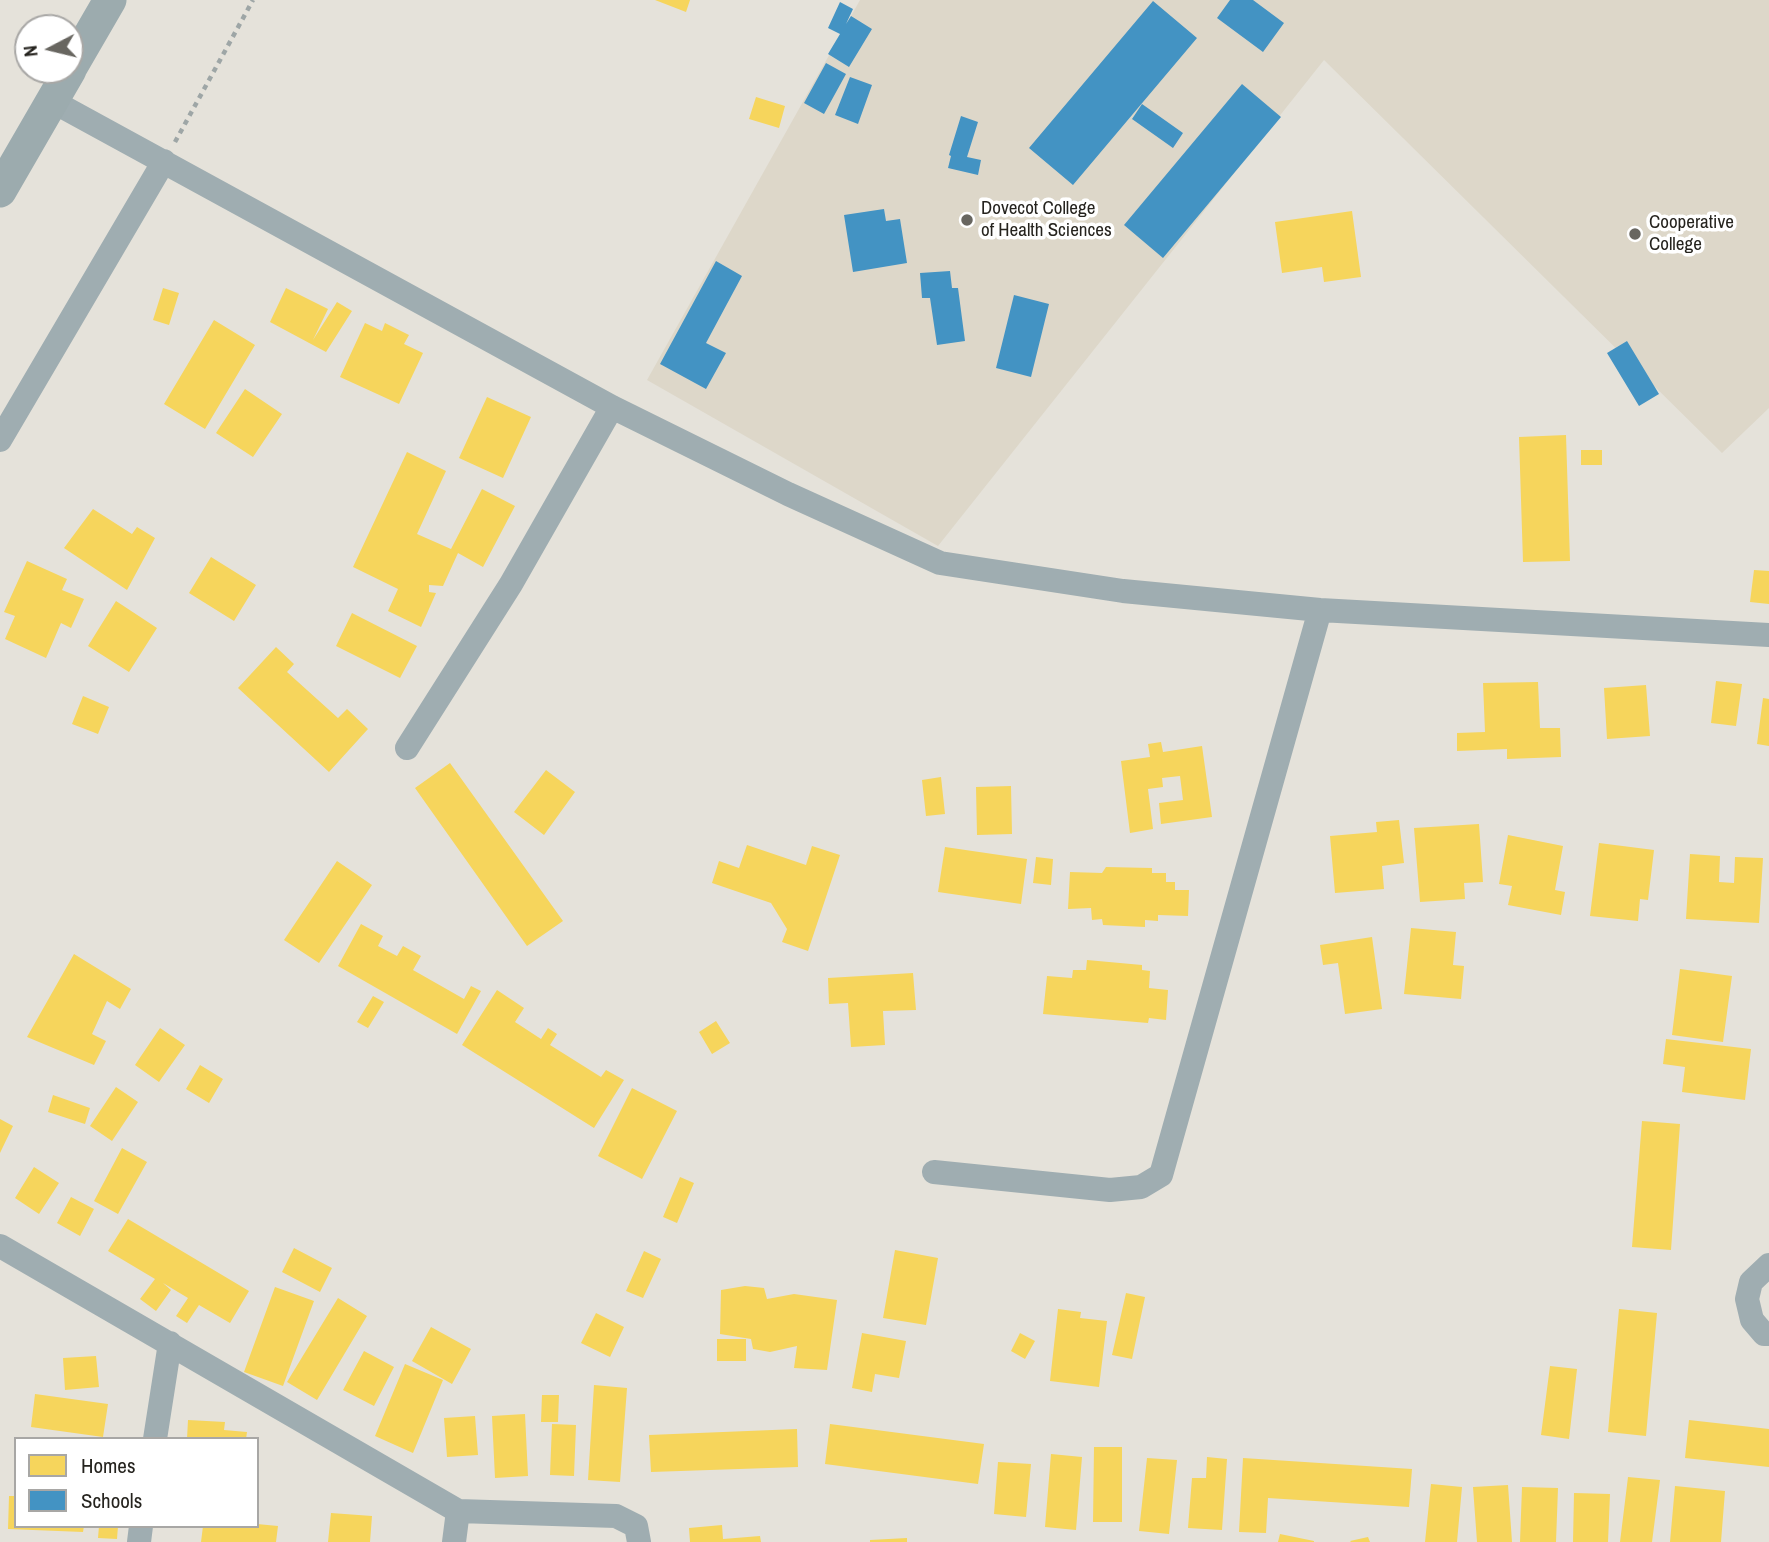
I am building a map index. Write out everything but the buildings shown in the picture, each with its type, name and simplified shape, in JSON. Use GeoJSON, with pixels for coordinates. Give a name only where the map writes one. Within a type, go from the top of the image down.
{"type":"FeatureCollection","features":[{"type":"Feature","properties":{"kind":"main road"},"geometry":{"type":"LineString","coordinates":[[84,46],[110,0]]}},
{"type":"Feature","properties":{"kind":"main road"},"geometry":{"type":"LineString","coordinates":[[0,191],[62,84]]}},
{"type":"Feature","properties":{"kind":"street"},"geometry":{"type":"LineString","coordinates":[[52,101],[612,407],[788,494],[940,563],[1123,591],[1320,610],[1769,635]]}},
{"type":"Feature","properties":{"kind":"street"},"geometry":{"type":"LineString","coordinates":[[0,440],[164,162]]}},
{"type":"Feature","properties":{"kind":"street"},"geometry":{"type":"LineString","coordinates":[[407,748],[512,584],[612,407]]}},
{"type":"Feature","properties":{"kind":"street"},"geometry":{"type":"LineString","coordinates":[[934,1172],[1110,1190],[1141,1187],[1161,1174],[1320,610]]}},
{"type":"Feature","properties":{"kind":"street"},"geometry":{"type":"LineString","coordinates":[[0,1246],[457,1511],[616,1516],[636,1525],[639,1542]]}},
{"type":"Feature","properties":{"kind":"street"},"geometry":{"type":"LineString","coordinates":[[1769,1265],[1751,1282],[1747,1299],[1752,1320],[1764,1334],[1769,1335]]}},
{"type":"Feature","properties":{"kind":"street"},"geometry":{"type":"LineString","coordinates":[[155,1437],[170,1343]]}},
{"type":"Feature","properties":{"kind":"street"},"geometry":{"type":"LineString","coordinates":[[454,1542],[457,1511]]}},
{"type":"Feature","properties":{"kind":"path"},"geometry":{"type":"LineString","coordinates":[[164,162],[253,0]]}},
{"type":"Feature","properties":{"kind":"shaded area","name":"Dovecot College of Health Sciences"},"geometry":{"type":"Polygon","coordinates":[[[860,0],[1769,0],[1769,408],[1722,453],[1324,60],[938,546],[647,380],[860,0]]]}},
{"type":"Feature","properties":{"kind":"place","name":"Dovecot College of Health Sciences"},"geometry":{"type":"Point","coordinates":[967,220]}},
{"type":"Feature","properties":{"kind":"place","name":"Cooperative College"},"geometry":{"type":"Point","coordinates":[1635,234]}}]}
